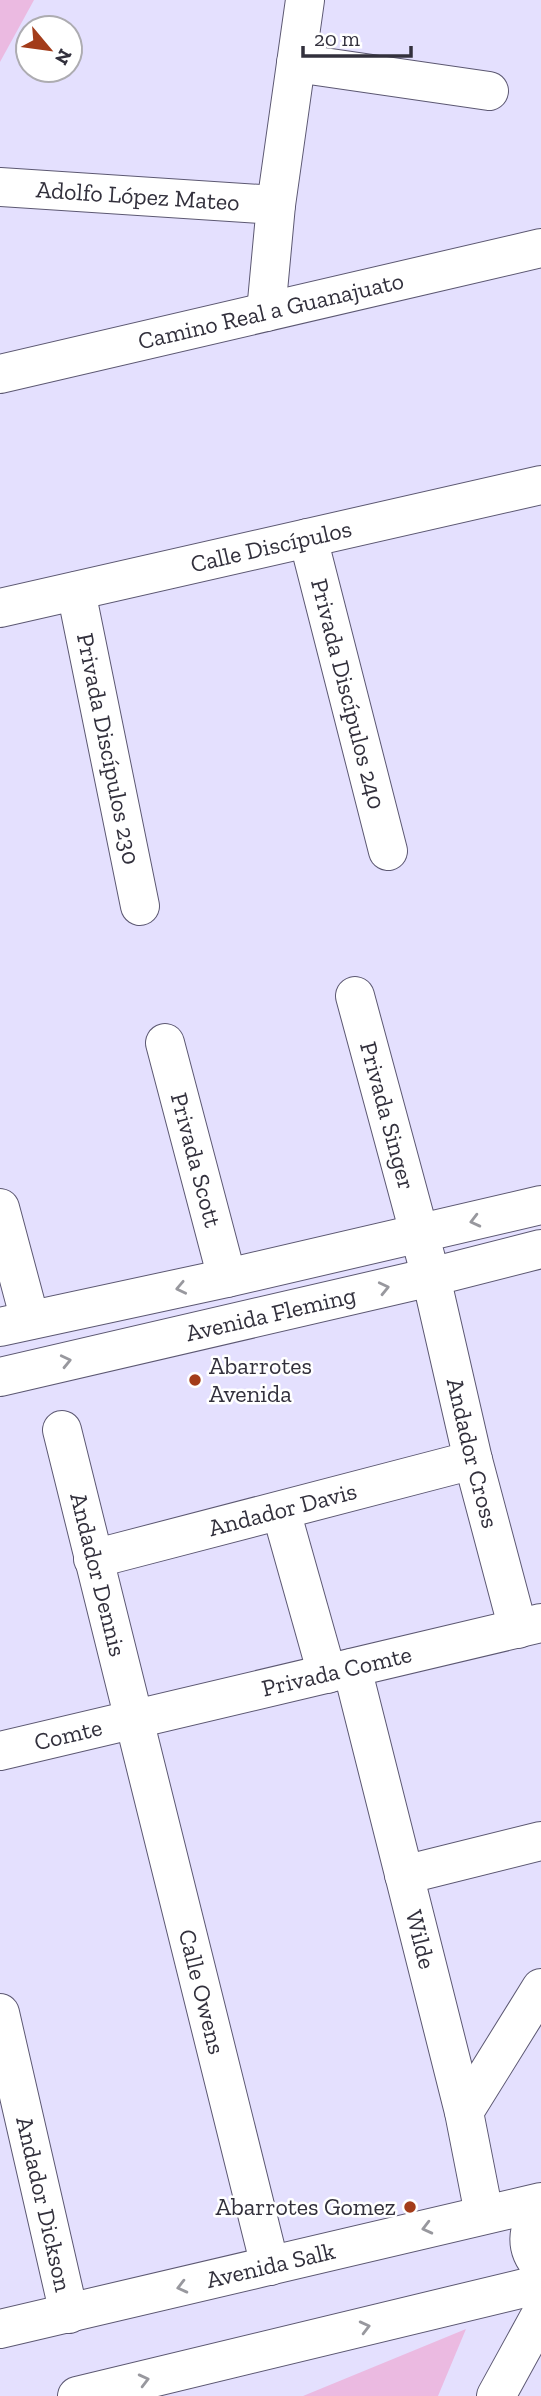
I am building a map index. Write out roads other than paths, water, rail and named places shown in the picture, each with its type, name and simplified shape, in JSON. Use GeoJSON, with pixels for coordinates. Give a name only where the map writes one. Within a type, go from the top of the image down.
{"type":"FeatureCollection","features":[{"type":"Feature","properties":{"kind":"street"},"geometry":{"type":"LineString","coordinates":[[266,312],[276,205],[305,0]]}},
{"type":"Feature","properties":{"kind":"street"},"geometry":{"type":"LineString","coordinates":[[296,63],[489,91]]}},
{"type":"Feature","properties":{"kind":"street","name":"Adolfo López Mateo"},"geometry":{"type":"LineString","coordinates":[[0,187],[276,205]]}},
{"type":"Feature","properties":{"kind":"street","name":"Camino Real a Guanajuato"},"geometry":{"type":"LineString","coordinates":[[0,374],[541,248]]}},
{"type":"Feature","properties":{"kind":"street","name":"Calle Discípulos"},"geometry":{"type":"LineString","coordinates":[[0,608],[541,485]]}},
{"type":"Feature","properties":{"kind":"street","name":"Privada Discípulos 240"},"geometry":{"type":"LineString","coordinates":[[308,538],[388,851]]}},
{"type":"Feature","properties":{"kind":"street","name":"Privada Discípulos 230"},"geometry":{"type":"LineString","coordinates":[[76,591],[140,905]]}},
{"type":"Feature","properties":{"kind":"street","name":"Privada Singer"},"geometry":{"type":"LineString","coordinates":[[355,996],[431,1277]]}},
{"type":"Feature","properties":{"kind":"street","name":"Privada Scott"},"geometry":{"type":"LineString","coordinates":[[165,1043],[227,1279]]}},
{"type":"Feature","properties":{"kind":"street","name":"Avenida Fleming"},"geometry":{"type":"LineString","coordinates":[[15,1323],[227,1279],[541,1205]]}},
{"type":"Feature","properties":{"kind":"street"},"geometry":{"type":"LineString","coordinates":[[0,1208],[15,1323]]}},
{"type":"Feature","properties":{"kind":"street","name":"Avenida Fleming"},"geometry":{"type":"LineString","coordinates":[[0,1377],[541,1249]]}},
{"type":"Feature","properties":{"kind":"street","name":"Andador Cross"},"geometry":{"type":"LineString","coordinates":[[431,1277],[473,1460],[530,1626]]}},
{"type":"Feature","properties":{"kind":"street","name":"Andador Dennis"},"geometry":{"type":"LineString","coordinates":[[62,1430],[134,1719]]}},
{"type":"Feature","properties":{"kind":"street","name":"Andador Davis"},"geometry":{"type":"LineString","coordinates":[[93,1559],[473,1460]]}},
{"type":"Feature","properties":{"kind":"street","name":"Wilde"},"geometry":{"type":"LineString","coordinates":[[281,1511],[339,1671],[404,1875],[464,2112],[484,2214]]}},
{"type":"Feature","properties":{"kind":"street","name":"Privada Comte"},"geometry":{"type":"LineString","coordinates":[[134,1719],[530,1626]]}},
{"type":"Feature","properties":{"kind":"street","name":"Comte"},"geometry":{"type":"LineString","coordinates":[[0,1751],[134,1719]]}},
{"type":"Feature","properties":{"kind":"street","name":"Calle Owens"},"geometry":{"type":"LineString","coordinates":[[134,1719],[270,2266]]}},
{"type":"Feature","properties":{"kind":"street"},"geometry":{"type":"LineString","coordinates":[[404,1875],[541,1841]]}},
{"type":"Feature","properties":{"kind":"street"},"geometry":{"type":"LineString","coordinates":[[464,2112],[541,1988]]}},
{"type":"Feature","properties":{"kind":"street","name":"Andador Dickson"},"geometry":{"type":"LineString","coordinates":[[0,2013],[69,2314]]}},
{"type":"Feature","properties":{"kind":"street","name":"Avenida Salk"},"geometry":{"type":"LineString","coordinates":[[0,2329],[541,2202]]}},
{"type":"Feature","properties":{"kind":"street"},"geometry":{"type":"LineString","coordinates":[[541,2211],[530,2230],[528,2242],[532,2254],[541,2266]]}},
{"type":"Feature","properties":{"kind":"street"},"geometry":{"type":"LineString","coordinates":[[78,2396],[541,2284]]}},
{"type":"Feature","properties":{"kind":"street"},"geometry":{"type":"LineString","coordinates":[[496,2396],[541,2314]]}},
{"type":"Feature","properties":{"kind":"place","name":"Abarrotes Avenida"},"geometry":{"type":"Point","coordinates":[195,1380]}},
{"type":"Feature","properties":{"kind":"place","name":"Abarrotes Gomez"},"geometry":{"type":"Point","coordinates":[410,2207]}}]}
